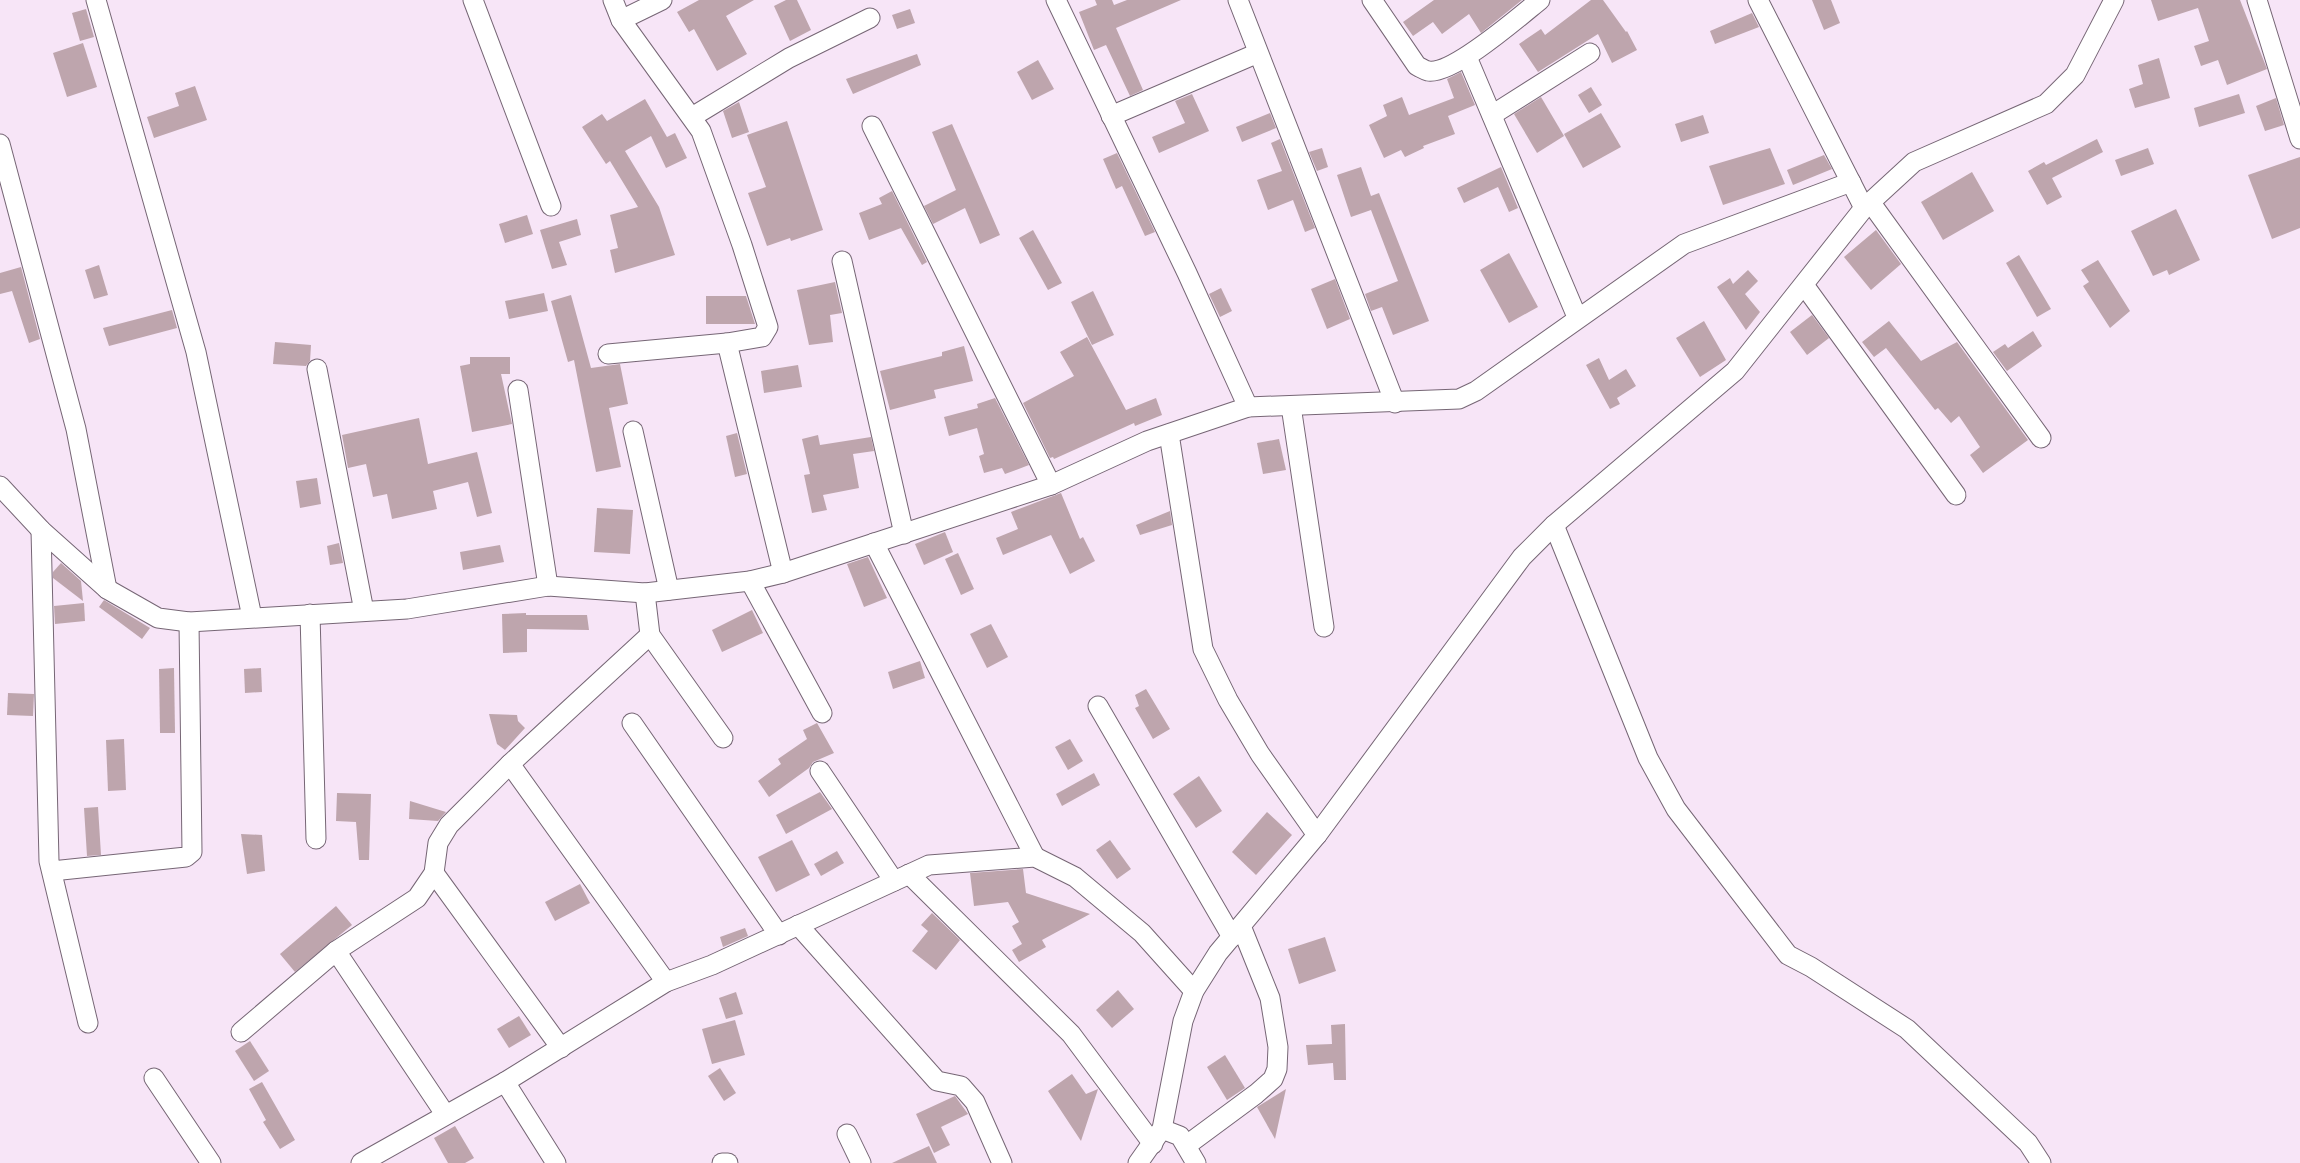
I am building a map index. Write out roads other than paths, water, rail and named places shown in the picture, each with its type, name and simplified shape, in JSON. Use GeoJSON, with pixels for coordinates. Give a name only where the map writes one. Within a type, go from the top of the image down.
{"type":"FeatureCollection","features":[{"type":"Feature","properties":{"kind":"street"},"geometry":{"type":"LineString","coordinates":[[96,0],[196,352],[252,617]]}},
{"type":"Feature","properties":{"kind":"street"},"geometry":{"type":"LineString","coordinates":[[473,0],[551,206]]}},
{"type":"Feature","properties":{"kind":"street"},"geometry":{"type":"LineString","coordinates":[[608,354],[727,344],[762,338],[768,327],[742,245],[701,131],[621,20],[613,0]]}},
{"type":"Feature","properties":{"kind":"street"},"geometry":{"type":"LineString","coordinates":[[621,20],[662,0]]}},
{"type":"Feature","properties":{"kind":"street"},"geometry":{"type":"LineString","coordinates":[[1056,0],[1187,273],[1248,407]]}},
{"type":"Feature","properties":{"kind":"street"},"geometry":{"type":"LineString","coordinates":[[1238,0],[1395,404]]}},
{"type":"Feature","properties":{"kind":"street"},"geometry":{"type":"LineString","coordinates":[[1372,0],[1417,66],[1427,71],[1434,71],[1467,56],[1512,25],[1540,0]]}},
{"type":"Feature","properties":{"kind":"street"},"geometry":{"type":"LineString","coordinates":[[1758,0],[1851,182],[2041,438]]}},
{"type":"Feature","properties":{"kind":"street"},"geometry":{"type":"LineString","coordinates":[[1138,1163],[1158,1137],[1183,1021],[1194,991],[1218,953],[1317,835],[1522,557],[1554,525],[1735,371],[1868,206],[1914,162],[2046,104],[2075,75],[2114,0]]}},
{"type":"Feature","properties":{"kind":"street"},"geometry":{"type":"LineString","coordinates":[[2257,0],[2300,139]]}},
{"type":"Feature","properties":{"kind":"street"},"geometry":{"type":"LineString","coordinates":[[692,116],[788,58],[870,18]]}},
{"type":"Feature","properties":{"kind":"street"},"geometry":{"type":"LineString","coordinates":[[1111,116],[1258,53]]}},
{"type":"Feature","properties":{"kind":"street"},"geometry":{"type":"LineString","coordinates":[[1492,115],[1590,54]]}},
{"type":"Feature","properties":{"kind":"street"},"geometry":{"type":"LineString","coordinates":[[1467,56],[1577,318]]}},
{"type":"Feature","properties":{"kind":"street"},"geometry":{"type":"LineString","coordinates":[[872,126],[1051,485]]}},
{"type":"Feature","properties":{"kind":"street"},"geometry":{"type":"LineString","coordinates":[[0,144],[76,429],[107,590]]}},
{"type":"Feature","properties":{"kind":"street"},"geometry":{"type":"LineString","coordinates":[[0,486],[41,530],[107,590],[158,618],[190,622],[407,609],[548,586],[645,593],[750,581],[783,574],[1051,485],[1147,441],[1248,407],[1395,404],[1459,400],[1476,391],[1684,244],[1851,182]]}},
{"type":"Feature","properties":{"kind":"street"},"geometry":{"type":"LineString","coordinates":[[842,261],[904,534]]}},
{"type":"Feature","properties":{"kind":"street"},"geometry":{"type":"LineString","coordinates":[[1804,285],[1956,495]]}},
{"type":"Feature","properties":{"kind":"street"},"geometry":{"type":"LineString","coordinates":[[727,344],[783,574]]}},
{"type":"Feature","properties":{"kind":"street"},"geometry":{"type":"LineString","coordinates":[[317,369],[364,611]]}},
{"type":"Feature","properties":{"kind":"street"},"geometry":{"type":"LineString","coordinates":[[518,390],[548,586]]}},
{"type":"Feature","properties":{"kind":"street"},"geometry":{"type":"LineString","coordinates":[[1291,406],[1324,628]]}},
{"type":"Feature","properties":{"kind":"street"},"geometry":{"type":"LineString","coordinates":[[633,431],[669,590]]}},
{"type":"Feature","properties":{"kind":"street"},"geometry":{"type":"LineString","coordinates":[[1169,434],[1203,649],[1228,700],[1251,738],[1317,835]]}},
{"type":"Feature","properties":{"kind":"street"},"geometry":{"type":"LineString","coordinates":[[1554,525],[1648,758],[1676,809],[1788,955],[1811,967],[1907,1029],[2028,1143],[2041,1163]]}},
{"type":"Feature","properties":{"kind":"street"},"geometry":{"type":"LineString","coordinates":[[41,530],[49,861],[88,1023]]}},
{"type":"Feature","properties":{"kind":"street"},"geometry":{"type":"LineString","coordinates":[[874,543],[1036,856]]}},
{"type":"Feature","properties":{"kind":"street"},"geometry":{"type":"LineString","coordinates":[[750,581],[822,713]]}},
{"type":"Feature","properties":{"kind":"street"},"geometry":{"type":"LineString","coordinates":[[645,593],[650,635],[723,738]]}},
{"type":"Feature","properties":{"kind":"street"},"geometry":{"type":"LineString","coordinates":[[310,614],[316,839]]}},
{"type":"Feature","properties":{"kind":"street"},"geometry":{"type":"LineString","coordinates":[[52,871],[186,857],[192,852],[190,622]]}},
{"type":"Feature","properties":{"kind":"street"},"geometry":{"type":"LineString","coordinates":[[242,1032],[336,951],[417,898],[434,873],[438,843],[449,825],[510,764],[650,635]]}},
{"type":"Feature","properties":{"kind":"street"},"geometry":{"type":"LineString","coordinates":[[1098,706],[1236,931],[1270,998],[1278,1048],[1277,1069],[1273,1079],[1256,1094],[1187,1145]]}},
{"type":"Feature","properties":{"kind":"street"},"geometry":{"type":"LineString","coordinates":[[632,723],[779,935]]}},
{"type":"Feature","properties":{"kind":"street"},"geometry":{"type":"LineString","coordinates":[[510,764],[666,982]]}},
{"type":"Feature","properties":{"kind":"street"},"geometry":{"type":"LineString","coordinates":[[820,771],[901,878],[1071,1034],[1158,1137]]}},
{"type":"Feature","properties":{"kind":"street"},"geometry":{"type":"LineString","coordinates":[[361,1163],[505,1082],[666,982],[712,965],[929,865],[1036,856],[1075,876],[1142,933],[1194,991]]}},
{"type":"Feature","properties":{"kind":"street"},"geometry":{"type":"LineString","coordinates":[[434,873],[561,1048]]}},
{"type":"Feature","properties":{"kind":"street"},"geometry":{"type":"LineString","coordinates":[[798,925],[937,1081],[961,1086],[975,1102],[1002,1163]]}},
{"type":"Feature","properties":{"kind":"street"},"geometry":{"type":"LineString","coordinates":[[336,951],[446,1114]]}},
{"type":"Feature","properties":{"kind":"street"},"geometry":{"type":"LineString","coordinates":[[154,1078],[211,1163]]}},
{"type":"Feature","properties":{"kind":"street"},"geometry":{"type":"LineString","coordinates":[[505,1082],[556,1163]]}},
{"type":"Feature","properties":{"kind":"street"},"geometry":{"type":"LineString","coordinates":[[847,1134],[861,1163]]}},
{"type":"Feature","properties":{"kind":"street"},"geometry":{"type":"LineString","coordinates":[[1158,1137],[1180,1136],[1196,1163]]}},
{"type":"Feature","properties":{"kind":"street"},"geometry":{"type":"LineString","coordinates":[[722,1163],[728,1163]]}}]}
